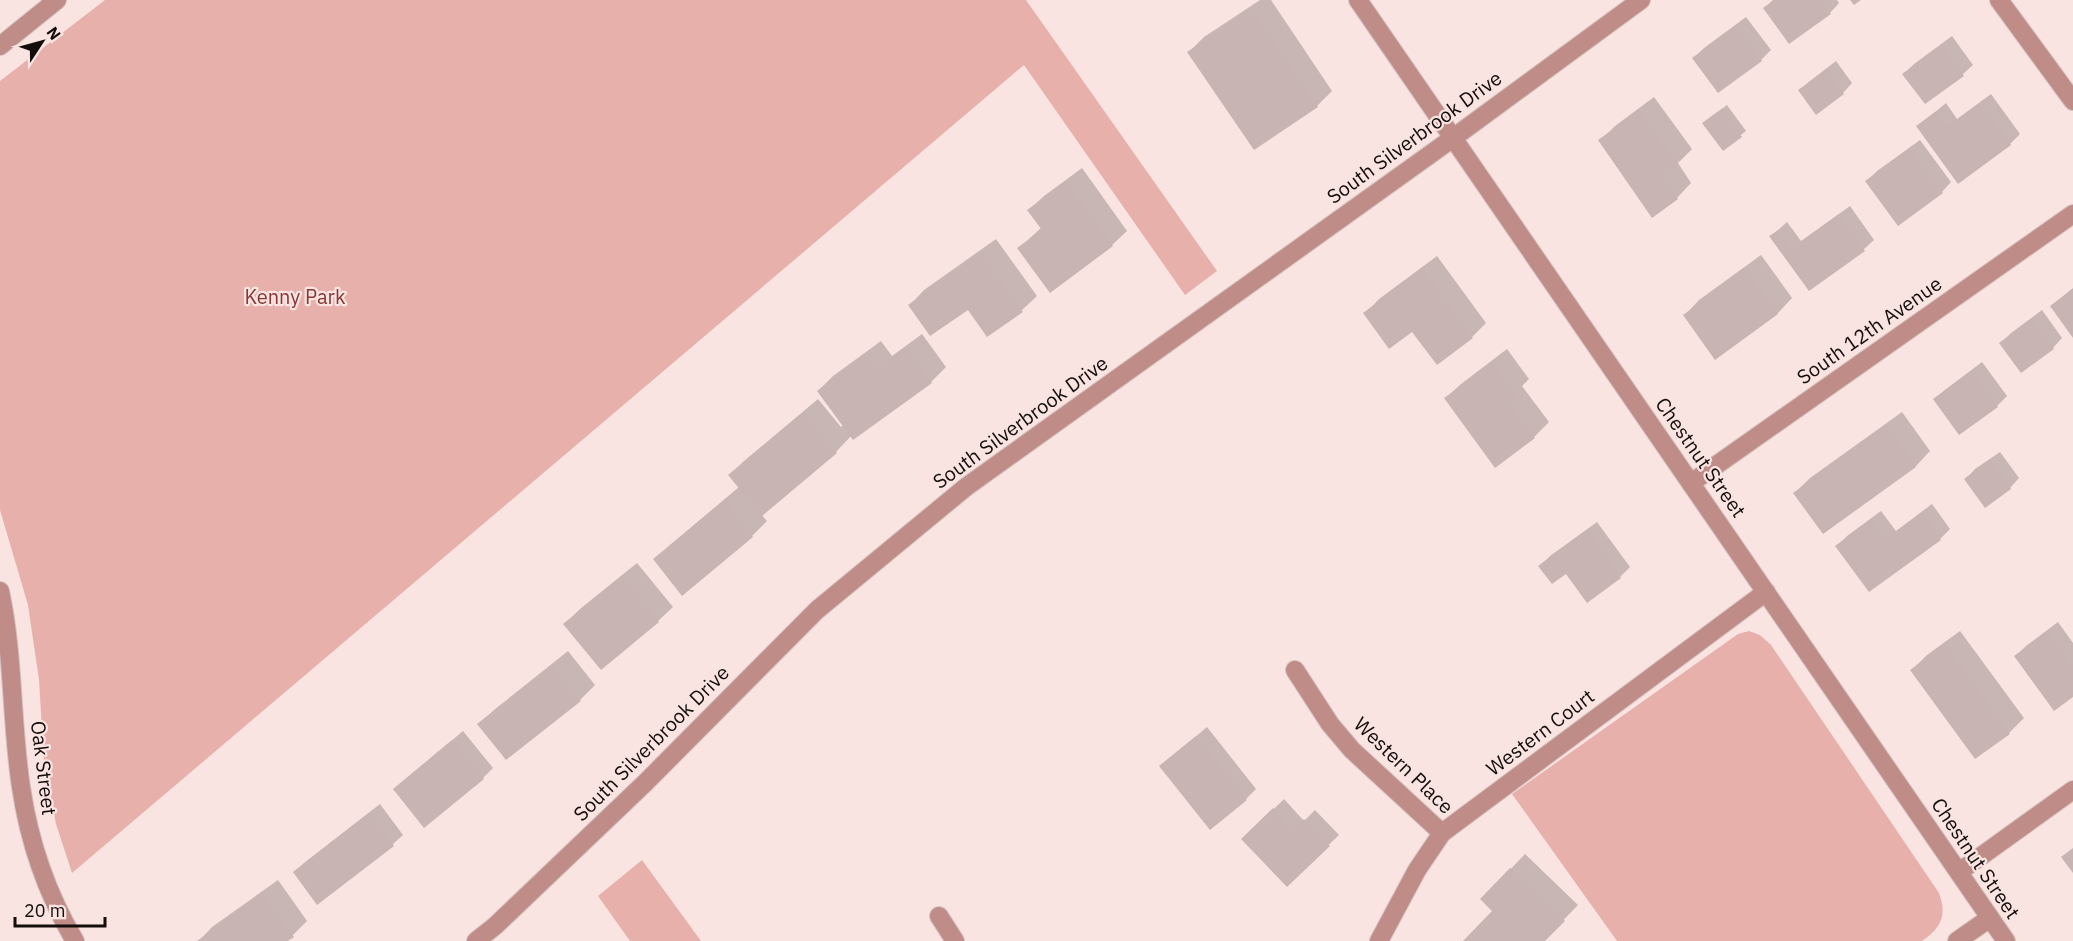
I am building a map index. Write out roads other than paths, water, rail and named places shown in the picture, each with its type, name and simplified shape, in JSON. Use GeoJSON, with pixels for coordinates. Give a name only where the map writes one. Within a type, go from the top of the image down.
{"type":"FeatureCollection","features":[{"type":"Feature","properties":{"kind":"street"},"geometry":{"type":"LineString","coordinates":[[0,46],[57,0]]}},
{"type":"Feature","properties":{"kind":"street","name":"Chestnut Street"},"geometry":{"type":"LineString","coordinates":[[1358,0],[2006,941]]}},
{"type":"Feature","properties":{"kind":"street","name":"South Silverbrook Drive"},"geometry":{"type":"LineString","coordinates":[[476,941],[495,926],[645,783],[825,602],[966,488],[1641,0]]}},
{"type":"Feature","properties":{"kind":"street"},"geometry":{"type":"LineString","coordinates":[[1999,0],[2073,101]]}},
{"type":"Feature","properties":{"kind":"street","name":"South 12th Avenue"},"geometry":{"type":"LineString","coordinates":[[1691,483],[2073,214]]}},
{"type":"Feature","properties":{"kind":"street","name":"Oak Street"},"geometry":{"type":"LineString","coordinates":[[0,591],[7,623],[21,787],[35,856],[62,919],[75,941]]}},
{"type":"Feature","properties":{"kind":"street","name":"Western Court"},"geometry":{"type":"LineString","coordinates":[[1379,941],[1417,870],[1442,833],[1766,592]]}},
{"type":"Feature","properties":{"kind":"street","name":"Western Place"},"geometry":{"type":"LineString","coordinates":[[1295,669],[1330,724],[1352,750],[1442,833]]}},
{"type":"Feature","properties":{"kind":"street"},"geometry":{"type":"LineString","coordinates":[[1959,872],[2073,790]]}},
{"type":"Feature","properties":{"kind":"street"},"geometry":{"type":"LineString","coordinates":[[939,916],[955,941]]}},
{"type":"Feature","properties":{"kind":"street"},"geometry":{"type":"LineString","coordinates":[[1957,941],[1990,918]]}},
{"type":"Feature","properties":{"kind":"park label","name":"Kenny Park"},"geometry":{"type":"Point","coordinates":[295,296]}}]}
